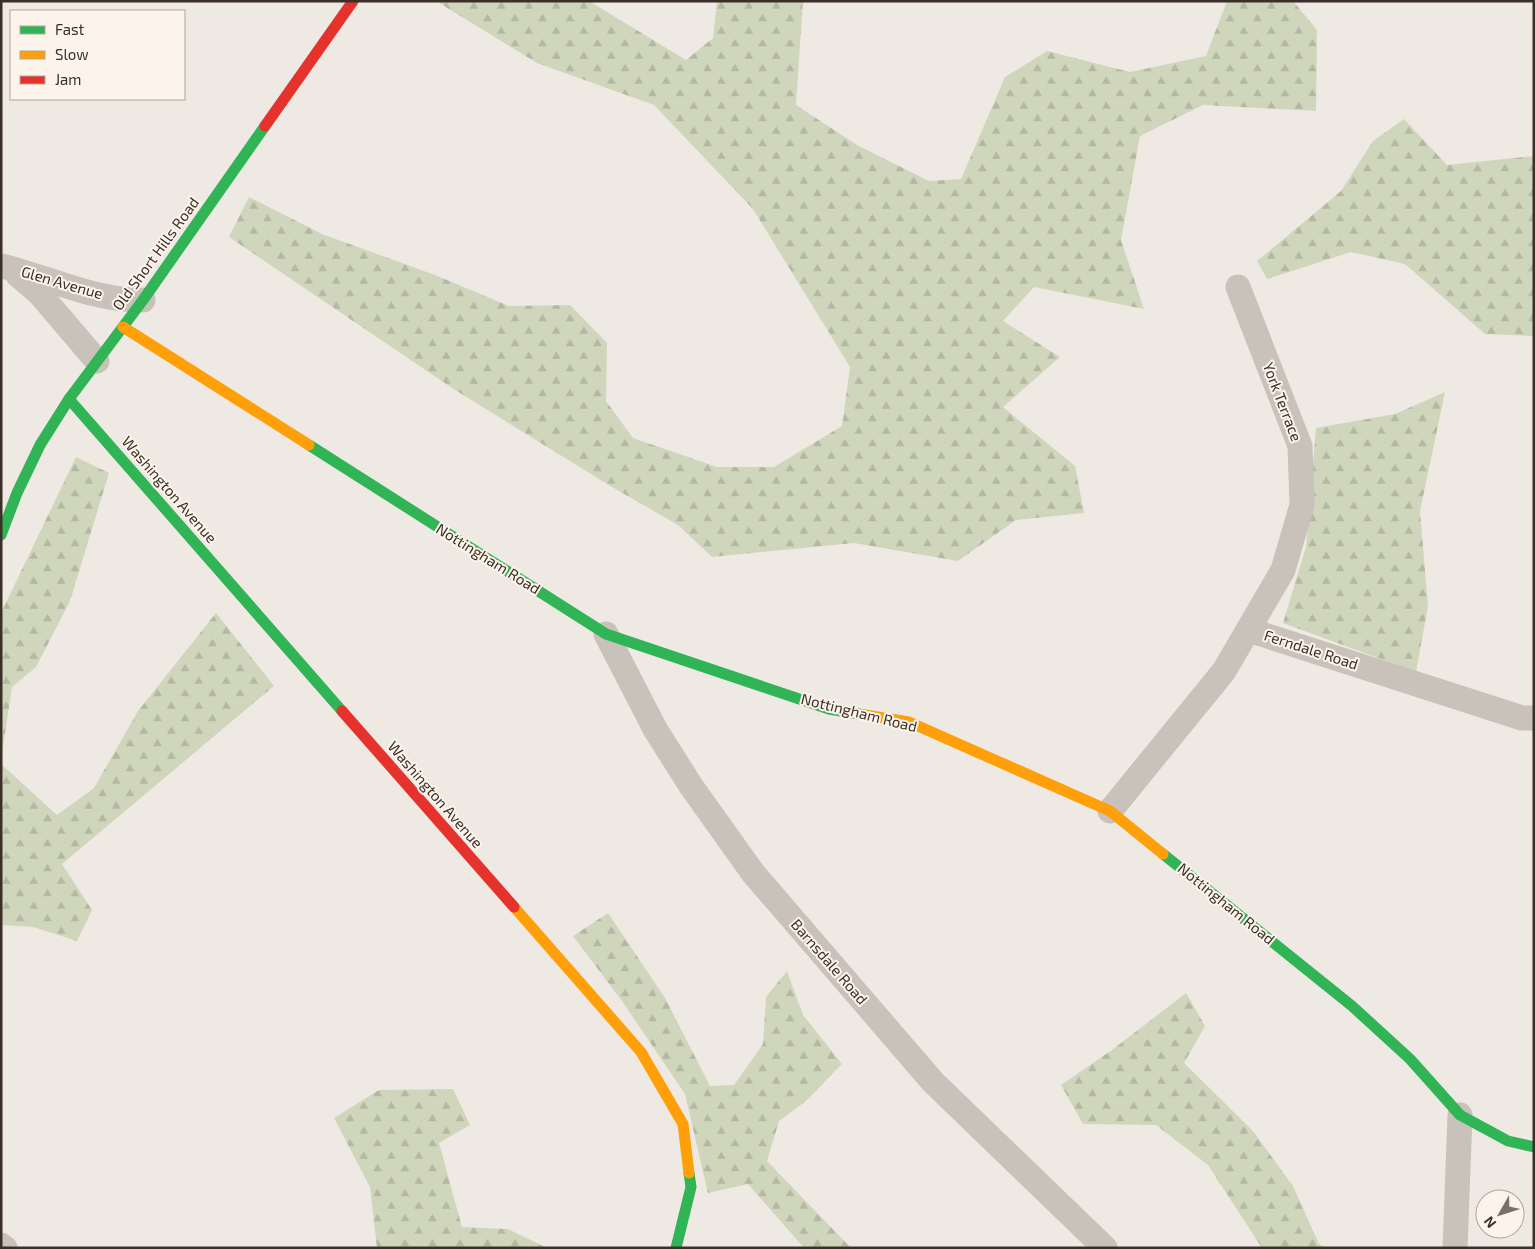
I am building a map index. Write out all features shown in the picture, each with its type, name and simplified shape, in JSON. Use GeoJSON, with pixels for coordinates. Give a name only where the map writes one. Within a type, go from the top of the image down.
{"type":"FeatureCollection","features":[{"type":"Feature","properties":{"kind":"street","name":"Old Short Hills Road"},"geometry":{"type":"LineString","coordinates":[[1,535],[40,445],[69,400],[123,327],[353,1]]}},
{"type":"Feature","properties":{"kind":"street","name":"Glen Avenue"},"geometry":{"type":"LineString","coordinates":[[6,267],[80,290],[125,300],[142,300]]}},
{"type":"Feature","properties":{"kind":"street","name":"Glen Avenue"},"geometry":{"type":"LineString","coordinates":[[6,267],[39,293],[97,361]]}},
{"type":"Feature","properties":{"kind":"street","name":"York Terrace"},"geometry":{"type":"LineString","coordinates":[[1238,287],[1300,446],[1302,505],[1283,570],[1249,630]]}},
{"type":"Feature","properties":{"kind":"street","name":"Nottingham Road"},"geometry":{"type":"LineString","coordinates":[[123,327],[606,634],[829,709],[909,722],[1110,811],[1352,1006],[1410,1059],[1460,1115],[1508,1141],[1534,1147]]}},
{"type":"Feature","properties":{"kind":"street","name":"Washington Avenue"},"geometry":{"type":"LineString","coordinates":[[69,400],[641,1052],[683,1124],[692,1187],[676,1248]]}},
{"type":"Feature","properties":{"kind":"street","name":"Ferndale Road"},"geometry":{"type":"LineString","coordinates":[[1110,811],[1224,671],[1249,630],[1522,718],[1534,718]]}},
{"type":"Feature","properties":{"kind":"street","name":"Barnsdale Road"},"geometry":{"type":"LineString","coordinates":[[606,634],[656,729],[686,778],[753,873],[933,1082],[1105,1248]]}},
{"type":"Feature","properties":{"kind":"street"},"geometry":{"type":"LineString","coordinates":[[1455,1248],[1460,1115]]}},
{"type":"Feature","properties":{"kind":"street"},"geometry":{"type":"LineString","coordinates":[[1,1245],[5,1248]]}},
{"type":"Feature","properties":{"kind":"green space"},"geometry":{"type":"Polygon","coordinates":[[[436,1],[589,1],[686,60],[713,38],[717,1],[803,1],[796,105],[857,145],[929,181],[961,179],[1005,77],[1047,51],[1130,72],[1206,56],[1227,1],[1293,1],[1317,30],[1316,111],[1203,105],[1140,136],[1121,240],[1144,309],[1034,287],[1003,321],[1060,357],[1003,407],[1075,466],[1084,513],[1016,520],[958,561],[854,543],[712,557],[678,525],[612,487],[452,388],[229,237],[249,197],[322,234],[435,275],[509,306],[570,305],[607,343],[606,401],[633,438],[717,467],[774,467],[842,426],[850,367],[753,209],[654,105],[537,63],[436,1]]]}},
{"type":"Feature","properties":{"kind":"green space"},"geometry":{"type":"Polygon","coordinates":[[[1404,119],[1447,165],[1534,156],[1534,336],[1485,334],[1405,264],[1351,252],[1267,279],[1257,261],[1341,191],[1373,141],[1404,119]]]}},
{"type":"Feature","properties":{"kind":"green space"},"geometry":{"type":"Polygon","coordinates":[[[1445,392],[1420,511],[1428,606],[1416,672],[1283,623],[1306,547],[1316,428],[1395,414],[1445,392]]]}},
{"type":"Feature","properties":{"kind":"green space"},"geometry":{"type":"Polygon","coordinates":[[[76,457],[109,473],[70,601],[36,667],[12,687],[1,760],[1,613],[76,457]]]}},
{"type":"Feature","properties":{"kind":"green space"},"geometry":{"type":"Polygon","coordinates":[[[216,613],[274,686],[62,864],[92,910],[77,941],[33,927],[1,925],[1,764],[57,815],[94,788],[138,711],[216,613]]]}},
{"type":"Feature","properties":{"kind":"green space"},"geometry":{"type":"Polygon","coordinates":[[[608,913],[665,998],[710,1086],[734,1085],[763,1044],[766,997],[787,971],[803,1015],[842,1064],[806,1101],[779,1121],[767,1161],[851,1248],[804,1248],[748,1184],[708,1193],[685,1094],[622,1001],[573,936],[608,913]]]}},
{"type":"Feature","properties":{"kind":"green space"},"geometry":{"type":"Polygon","coordinates":[[[1186,993],[1205,1026],[1184,1063],[1253,1131],[1293,1186],[1319,1244],[1326,1248],[1262,1248],[1208,1165],[1156,1125],[1083,1124],[1061,1085],[1112,1050],[1186,993]]]}},
{"type":"Feature","properties":{"kind":"green space"},"geometry":{"type":"Polygon","coordinates":[[[453,1089],[470,1125],[439,1143],[462,1227],[508,1229],[547,1248],[377,1248],[370,1187],[334,1118],[379,1090],[453,1089]]]}},
{"type":"Feature","properties":{"kind":"traffic: fast"},"geometry":{"type":"LineString","coordinates":[[1,535],[17,493],[40,445],[69,399],[143,300],[265,126]]}},
{"type":"Feature","properties":{"kind":"traffic: fast"},"geometry":{"type":"LineString","coordinates":[[69,399],[342,711]]}},
{"type":"Feature","properties":{"kind":"traffic: fast"},"geometry":{"type":"LineString","coordinates":[[309,445],[606,634],[829,709],[859,714]]}},
{"type":"Feature","properties":{"kind":"traffic: fast"},"geometry":{"type":"LineString","coordinates":[[1163,854],[1352,1006],[1410,1059],[1460,1115],[1508,1141],[1534,1147]]}},
{"type":"Feature","properties":{"kind":"traffic: fast"},"geometry":{"type":"LineString","coordinates":[[676,1248],[691,1187],[689,1173]]}},
{"type":"Feature","properties":{"kind":"traffic: slow"},"geometry":{"type":"LineString","coordinates":[[123,327],[309,445]]}},
{"type":"Feature","properties":{"kind":"traffic: slow"},"geometry":{"type":"LineString","coordinates":[[859,714],[909,722],[1110,811],[1163,854]]}},
{"type":"Feature","properties":{"kind":"traffic: slow"},"geometry":{"type":"LineString","coordinates":[[514,907],[641,1052],[683,1124],[689,1173]]}},
{"type":"Feature","properties":{"kind":"traffic: jam"},"geometry":{"type":"LineString","coordinates":[[265,126],[353,1]]}},
{"type":"Feature","properties":{"kind":"traffic: jam"},"geometry":{"type":"LineString","coordinates":[[342,711],[514,907]]}}]}
